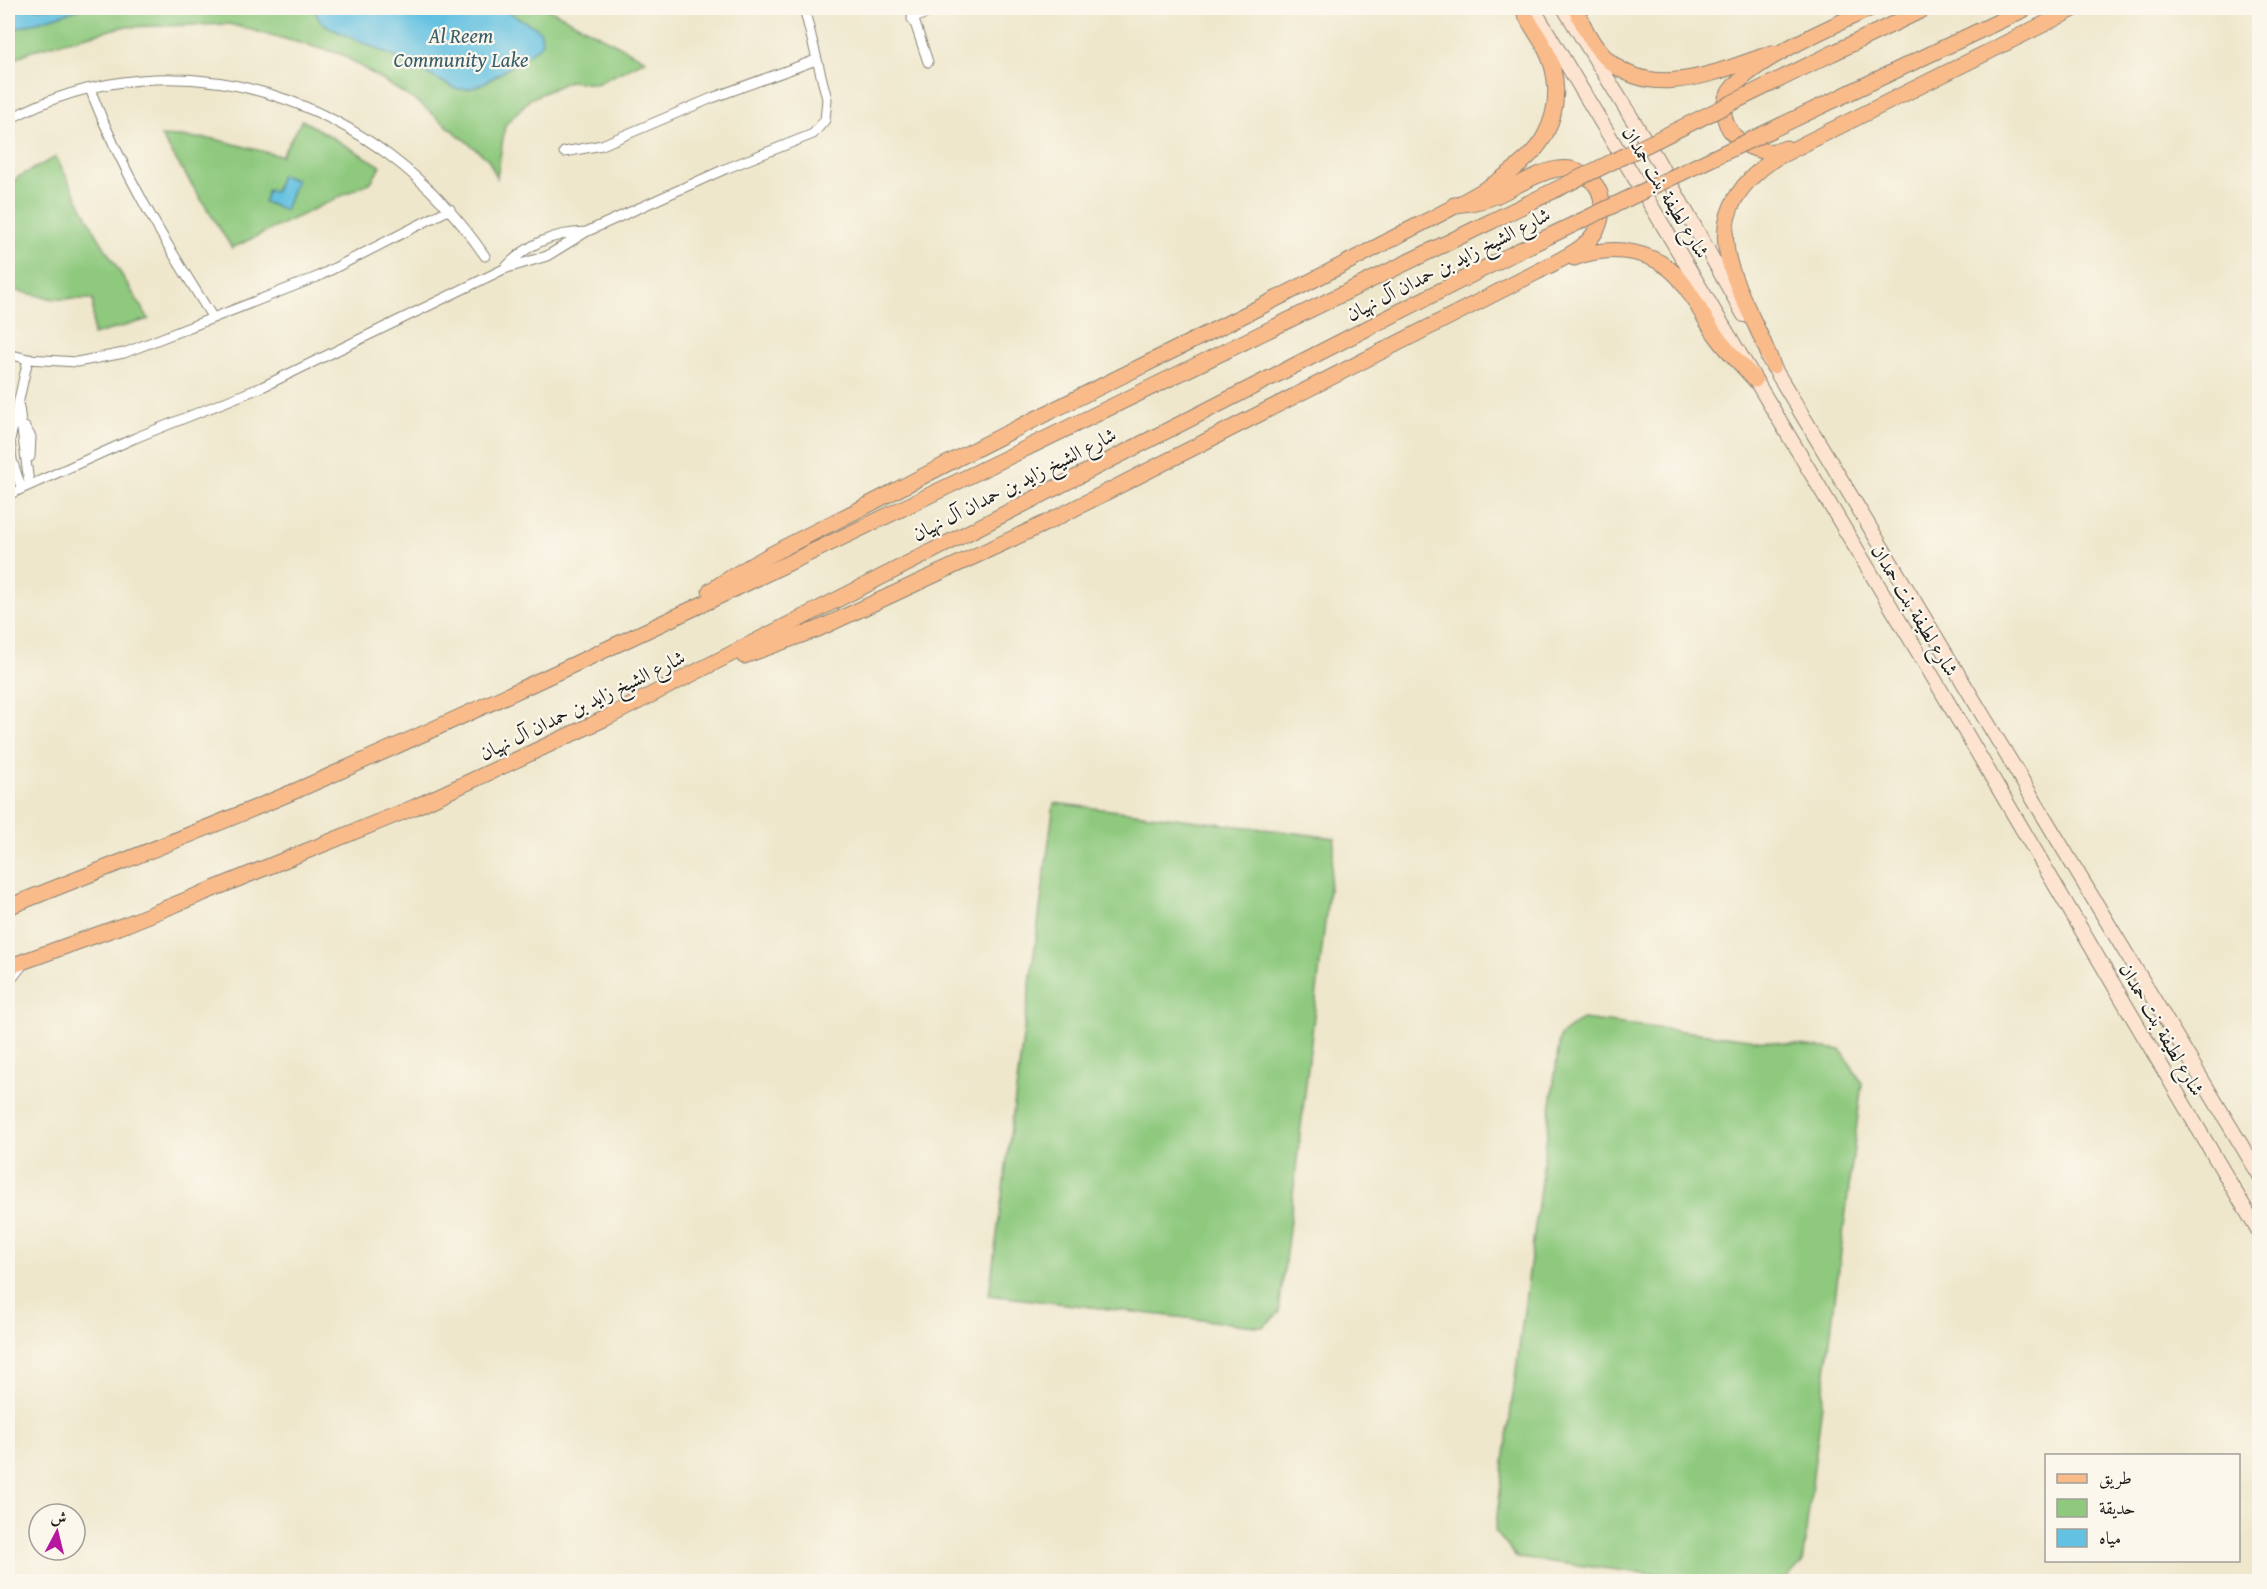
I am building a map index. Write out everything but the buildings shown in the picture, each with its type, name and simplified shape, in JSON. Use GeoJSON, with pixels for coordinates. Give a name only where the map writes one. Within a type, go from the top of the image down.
{"type":"FeatureCollection","features":[{"type":"Feature","properties":{"kind":"main road"},"geometry":{"type":"LineString","coordinates":[[685,612],[713,589],[775,552],[1022,424],[1301,287],[1454,205],[1521,165],[1538,147],[1550,125],[1556,101],[1555,77],[1545,49],[1523,8]]}},
{"type":"Feature","properties":{"kind":"main road","name":"شارع لطيفة بنت حمدان"},"geometry":{"type":"LineString","coordinates":[[1533,8],[1997,784],[2259,1234]]}},
{"type":"Feature","properties":{"kind":"main road","name":"شارع لطيفة بنت حمدان"},"geometry":{"type":"LineString","coordinates":[[1564,8],[1655,156],[1773,366],[2259,1176]]}},
{"type":"Feature","properties":{"kind":"main road"},"geometry":{"type":"LineString","coordinates":[[1575,8],[1590,38],[1604,57],[1623,71],[1645,79],[1679,82],[1792,46],[1871,8]]}},
{"type":"Feature","properties":{"kind":"main road","name":"شارع الشيخ زايد بن حمدان آل نهيان"},"geometry":{"type":"LineString","coordinates":[[8,907],[324,778],[685,612],[1926,8]]}},
{"type":"Feature","properties":{"kind":"main road","name":"شارع الشيخ زايد بن حمدان آل نهيان"},"geometry":{"type":"LineString","coordinates":[[8,967],[127,924],[415,807],[606,718],[1518,251],[2027,8]]}},
{"type":"Feature","properties":{"kind":"main road"},"geometry":{"type":"LineString","coordinates":[[1773,366],[1758,325],[1730,271],[1726,257],[1726,224],[1740,192],[1760,169],[1833,128],[2076,8]]}},
{"type":"Feature","properties":{"kind":"main road"},"geometry":{"type":"LineString","coordinates":[[1792,46],[1733,88],[1726,101],[1725,115],[1728,128],[1745,146],[1768,152],[1781,150],[1833,128]]}},
{"type":"Feature","properties":{"kind":"main road"},"geometry":{"type":"LineString","coordinates":[[699,671],[810,632],[1046,523],[1537,272],[1578,249],[1596,232],[1602,207],[1597,187],[1590,178],[1568,168],[1555,168],[1483,201],[1454,205]]}},
{"type":"Feature","properties":{"kind":"main road"},"geometry":{"type":"LineString","coordinates":[[1537,272],[1602,250],[1638,253],[1654,259],[1682,282],[1718,338],[1755,380]]}},
{"type":"Feature","properties":{"kind":"street"},"geometry":{"type":"LineString","coordinates":[[8,495],[25,485],[262,387],[504,269],[547,256],[586,232],[725,169],[813,134],[822,126],[828,106],[804,8]]}},
{"type":"Feature","properties":{"kind":"street"},"geometry":{"type":"LineString","coordinates":[[910,8],[928,62]]}},
{"type":"Feature","properties":{"kind":"street"},"geometry":{"type":"LineString","coordinates":[[912,19],[939,8]]}},
{"type":"Feature","properties":{"kind":"street"},"geometry":{"type":"LineString","coordinates":[[564,152],[584,151],[602,145],[712,98],[816,60]]}},
{"type":"Feature","properties":{"kind":"street"},"geometry":{"type":"LineString","coordinates":[[8,120],[48,101],[90,89],[143,79],[198,80],[241,86],[301,104],[350,128],[387,151],[414,172],[450,209],[485,256]]}},
{"type":"Feature","properties":{"kind":"street"},"geometry":{"type":"LineString","coordinates":[[90,89],[109,140],[134,189],[213,318]]}},
{"type":"Feature","properties":{"kind":"street"},"geometry":{"type":"LineString","coordinates":[[8,354],[28,359],[77,362],[101,359],[317,277],[450,209]]}},
{"type":"Feature","properties":{"kind":"street"},"geometry":{"type":"LineString","coordinates":[[504,269],[516,256],[540,241],[570,232],[586,232]]}},
{"type":"Feature","properties":{"kind":"street"},"geometry":{"type":"LineString","coordinates":[[25,485],[12,460],[11,427],[19,407],[28,359]]}},
{"type":"Feature","properties":{"kind":"street"},"geometry":{"type":"LineString","coordinates":[[19,407],[29,468],[25,485]]}},
{"type":"Feature","properties":{"kind":"street"},"geometry":{"type":"LineString","coordinates":[[11,427],[15,424],[23,424]]}},
{"type":"Feature","properties":{"kind":"street"},"geometry":{"type":"LineString","coordinates":[[8,981],[23,962]]}},
{"type":"Feature","properties":{"kind":"green space"},"geometry":{"type":"Polygon","coordinates":[[[8,8],[547,8],[646,60],[596,84],[569,81],[530,99],[505,125],[497,178],[488,159],[419,103],[341,54],[229,24],[122,27],[33,50],[8,62],[8,8]]]}},
{"type":"Feature","properties":{"kind":"green space"},"geometry":{"type":"Polygon","coordinates":[[[302,120],[381,166],[371,182],[232,248],[161,136],[215,139],[281,156],[302,120]]]}},
{"type":"Feature","properties":{"kind":"green space"},"geometry":{"type":"Polygon","coordinates":[[[56,157],[97,235],[149,319],[93,335],[93,299],[54,299],[8,289],[8,187],[18,177],[56,157]]]}},
{"type":"Feature","properties":{"kind":"green space"},"geometry":{"type":"Polygon","coordinates":[[[1054,803],[1335,838],[1279,1313],[1263,1327],[989,1295],[1054,803]]]}},
{"type":"Feature","properties":{"kind":"green space"},"geometry":{"type":"Polygon","coordinates":[[[1582,1019],[1841,1050],[1862,1083],[1802,1564],[1783,1581],[1713,1581],[1517,1558],[1495,1531],[1560,1036],[1582,1019]]]}},
{"type":"Feature","properties":{"kind":"water"},"geometry":{"type":"Polygon","coordinates":[[[8,8],[83,8],[8,31],[8,8]]]}},
{"type":"Feature","properties":{"kind":"water","name":"Al Reem Community Lake"},"geometry":{"type":"Polygon","coordinates":[[[314,8],[500,8],[537,28],[541,33],[542,43],[522,59],[481,85],[468,89],[456,89],[397,58],[328,27],[318,18],[314,8]]]}},
{"type":"Feature","properties":{"kind":"water"},"geometry":{"type":"Polygon","coordinates":[[[281,175],[296,180],[285,210],[264,202],[268,190],[275,192],[281,175]]]}}]}
